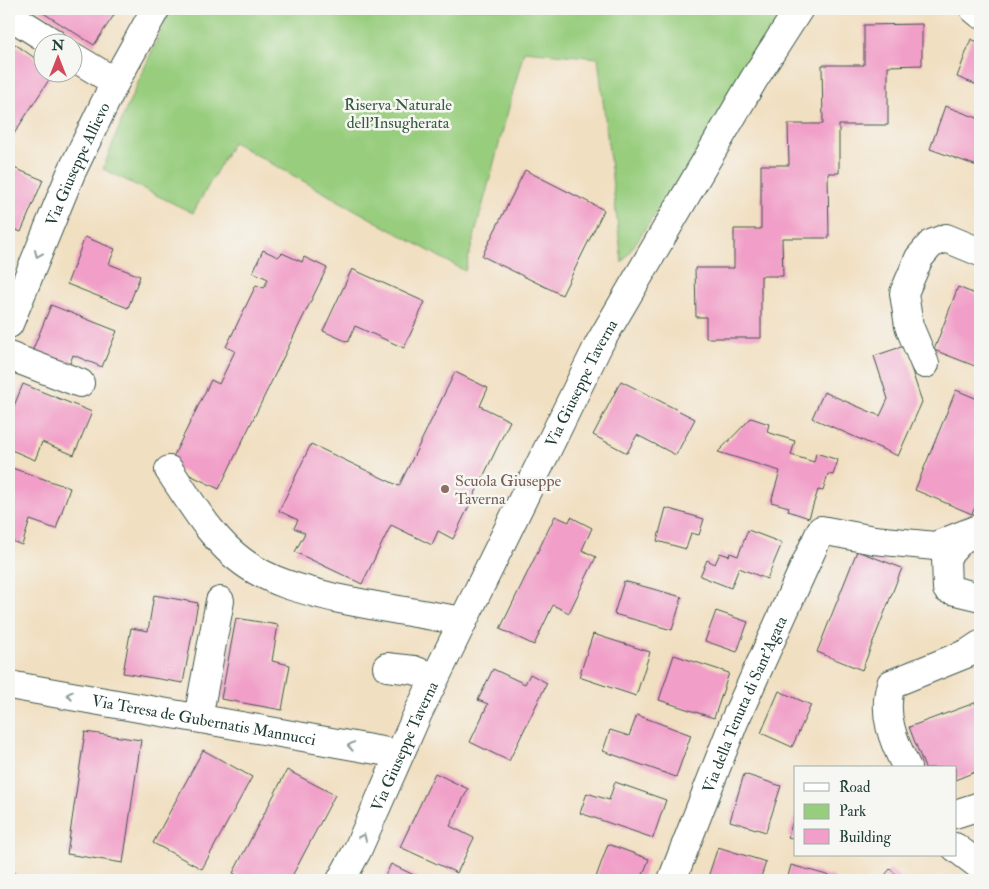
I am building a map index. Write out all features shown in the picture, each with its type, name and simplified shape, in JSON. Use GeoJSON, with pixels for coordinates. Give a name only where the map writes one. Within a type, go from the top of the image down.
{"type":"FeatureCollection","features":[{"type":"Feature","properties":{"kind":"street","name":"Via Giuseppe Taverna"},"geometry":{"type":"LineString","coordinates":[[342,880],[357,851],[399,754],[599,344],[750,88],[799,9]]}},
{"type":"Feature","properties":{"kind":"street"},"geometry":{"type":"LineString","coordinates":[[974,9],[980,14]]}},
{"type":"Feature","properties":{"kind":"street","name":"Via Giuseppe Allievo"},"geometry":{"type":"LineString","coordinates":[[9,324],[71,172],[115,82],[155,10]]}},
{"type":"Feature","properties":{"kind":"street"},"geometry":{"type":"LineString","coordinates":[[9,15],[36,32]]}},
{"type":"Feature","properties":{"kind":"street"},"geometry":{"type":"LineString","coordinates":[[82,62],[115,82]]}},
{"type":"Feature","properties":{"kind":"street"},"geometry":{"type":"LineString","coordinates":[[925,364],[909,326],[904,293],[919,258],[930,244],[946,238],[980,252]]}},
{"type":"Feature","properties":{"kind":"street"},"geometry":{"type":"LineString","coordinates":[[9,356],[73,388],[9,371]]}},
{"type":"Feature","properties":{"kind":"street"},"geometry":{"type":"LineString","coordinates":[[169,470],[218,539],[244,563],[266,576],[314,593],[463,621]]}},
{"type":"Feature","properties":{"kind":"street","name":"Via della Tenuta di Sant'Agata"},"geometry":{"type":"LineString","coordinates":[[672,880],[734,722],[821,530],[874,540],[935,546],[980,530]]}},
{"type":"Feature","properties":{"kind":"street"},"geometry":{"type":"LineString","coordinates":[[980,530],[962,539],[946,557],[947,589],[980,597]]}},
{"type":"Feature","properties":{"kind":"street"},"geometry":{"type":"LineString","coordinates":[[198,718],[220,601]]}},
{"type":"Feature","properties":{"kind":"street"},"geometry":{"type":"LineString","coordinates":[[906,766],[894,741],[890,725],[888,703],[891,684],[968,653],[980,645]]}},
{"type":"Feature","properties":{"kind":"street"},"geometry":{"type":"LineString","coordinates":[[387,667],[414,670],[436,678]]}},
{"type":"Feature","properties":{"kind":"street","name":"Via Teresa de Gubernatis Mannucci"},"geometry":{"type":"LineString","coordinates":[[9,685],[399,754]]}},
{"type":"Feature","properties":{"kind":"street"},"geometry":{"type":"LineString","coordinates":[[956,814],[980,806]]}},
{"type":"Feature","properties":{"kind":"street"},"geometry":{"type":"LineString","coordinates":[[956,847],[980,866]]}},
{"type":"Feature","properties":{"kind":"green space","name":"Riserva Naturale dell'Insugherata"},"geometry":{"type":"Polygon","coordinates":[[[161,9],[794,9],[622,263],[598,58],[524,51],[465,271],[233,142],[193,213],[103,169],[124,114],[168,15],[161,9]]]}},
{"type":"Feature","properties":{"kind":"building"},"geometry":{"type":"Polygon","coordinates":[[[37,9],[118,9],[94,45],[82,37],[82,32],[73,32],[37,9]]]}},
{"type":"Feature","properties":{"kind":"building"},"geometry":{"type":"Polygon","coordinates":[[[922,24],[922,65],[888,66],[888,125],[839,125],[839,173],[828,173],[829,238],[782,238],[783,276],[761,276],[761,338],[706,338],[706,317],[696,317],[695,268],[734,268],[734,229],[761,229],[761,165],[789,165],[788,124],[823,124],[822,65],[864,65],[864,25],[922,24]]]}},
{"type":"Feature","properties":{"kind":"building"},"geometry":{"type":"Polygon","coordinates":[[[971,39],[980,43],[980,86],[957,77],[971,39]]]}},
{"type":"Feature","properties":{"kind":"building"},"geometry":{"type":"Polygon","coordinates":[[[9,40],[32,56],[32,82],[48,82],[10,140],[9,40]]]}},
{"type":"Feature","properties":{"kind":"building"},"geometry":{"type":"Polygon","coordinates":[[[945,106],[980,119],[980,167],[930,149],[945,106]]]}},
{"type":"Feature","properties":{"kind":"building"},"geometry":{"type":"Polygon","coordinates":[[[9,166],[43,180],[21,232],[9,227],[9,166]]]}},
{"type":"Feature","properties":{"kind":"building"},"geometry":{"type":"Polygon","coordinates":[[[525,170],[604,210],[562,295],[482,256],[525,170]]]}},
{"type":"Feature","properties":{"kind":"building"},"geometry":{"type":"Polygon","coordinates":[[[85,237],[115,249],[109,264],[140,276],[128,308],[67,284],[85,237]]]}},
{"type":"Feature","properties":{"kind":"building"},"geometry":{"type":"Polygon","coordinates":[[[263,250],[278,257],[282,253],[302,262],[304,257],[327,268],[219,489],[169,465],[211,380],[219,384],[235,351],[226,347],[256,285],[264,288],[268,279],[253,272],[263,250]]]}},
{"type":"Feature","properties":{"kind":"building"},"geometry":{"type":"Polygon","coordinates":[[[9,253],[15,255],[9,271],[9,253]]]}},
{"type":"Feature","properties":{"kind":"building"},"geometry":{"type":"Polygon","coordinates":[[[352,269],[425,302],[404,348],[355,326],[348,342],[323,331],[352,269]]]}},
{"type":"Feature","properties":{"kind":"building"},"geometry":{"type":"Polygon","coordinates":[[[958,287],[980,296],[980,368],[934,350],[958,287]]]}},
{"type":"Feature","properties":{"kind":"building"},"geometry":{"type":"Polygon","coordinates":[[[51,305],[117,331],[102,367],[73,355],[66,374],[29,359],[51,305]]]}},
{"type":"Feature","properties":{"kind":"building"},"geometry":{"type":"Polygon","coordinates":[[[904,346],[922,402],[898,456],[812,418],[824,392],[880,416],[888,399],[874,356],[904,346]]]}},
{"type":"Feature","properties":{"kind":"building"},"geometry":{"type":"Polygon","coordinates":[[[455,372],[488,388],[480,406],[510,421],[453,539],[438,531],[432,545],[391,525],[362,584],[295,552],[305,533],[294,528],[298,520],[279,511],[311,444],[399,486],[455,372]]]}},
{"type":"Feature","properties":{"kind":"building"},"geometry":{"type":"Polygon","coordinates":[[[621,381],[695,419],[676,455],[637,435],[627,453],[593,435],[621,381]]]}},
{"type":"Feature","properties":{"kind":"building"},"geometry":{"type":"Polygon","coordinates":[[[23,384],[92,412],[74,455],[42,442],[35,460],[9,449],[9,418],[23,384]]]}},
{"type":"Feature","properties":{"kind":"building"},"geometry":{"type":"Polygon","coordinates":[[[956,390],[980,400],[980,495],[972,514],[915,490],[956,390]]]}},
{"type":"Feature","properties":{"kind":"building"},"geometry":{"type":"Polygon","coordinates":[[[751,418],[769,424],[767,432],[795,441],[791,455],[814,462],[816,453],[838,460],[833,475],[828,474],[823,491],[818,490],[809,518],[788,511],[789,507],[771,502],[780,471],[718,452],[751,418]]]}},
{"type":"Feature","properties":{"kind":"building"},"geometry":{"type":"Polygon","coordinates":[[[9,467],[70,488],[56,529],[30,520],[22,545],[9,540],[9,467]]]}},
{"type":"Feature","properties":{"kind":"building"},"geometry":{"type":"Polygon","coordinates":[[[666,508],[704,519],[699,535],[691,533],[686,549],[657,541],[666,508]]]}},
{"type":"Feature","properties":{"kind":"building"},"geometry":{"type":"Polygon","coordinates":[[[555,516],[569,522],[571,517],[592,528],[582,550],[596,557],[569,613],[553,605],[534,645],[500,629],[555,516]]]}},
{"type":"Feature","properties":{"kind":"building"},"geometry":{"type":"Polygon","coordinates":[[[748,530],[782,543],[767,579],[739,568],[731,588],[700,576],[707,560],[715,564],[720,553],[729,556],[730,553],[738,556],[748,530]]]}},
{"type":"Feature","properties":{"kind":"building"},"geometry":{"type":"Polygon","coordinates":[[[857,551],[902,568],[862,670],[817,652],[857,551]]]}},
{"type":"Feature","properties":{"kind":"building"},"geometry":{"type":"Polygon","coordinates":[[[624,581],[682,597],[672,630],[614,614],[624,581]]]}},
{"type":"Feature","properties":{"kind":"building"},"geometry":{"type":"Polygon","coordinates":[[[154,595],[198,603],[183,683],[123,673],[131,628],[148,631],[154,595]]]}},
{"type":"Feature","properties":{"kind":"building"},"geometry":{"type":"Polygon","coordinates":[[[716,611],[748,622],[737,652],[705,641],[716,611]]]}},
{"type":"Feature","properties":{"kind":"building"},"geometry":{"type":"Polygon","coordinates":[[[236,618],[278,625],[272,661],[290,665],[282,710],[221,699],[236,618]]]}},
{"type":"Feature","properties":{"kind":"building"},"geometry":{"type":"Polygon","coordinates":[[[593,634],[650,652],[636,696],[579,677],[593,634]]]}},
{"type":"Feature","properties":{"kind":"building"},"geometry":{"type":"Polygon","coordinates":[[[674,655],[729,673],[714,718],[659,700],[674,655]]]}},
{"type":"Feature","properties":{"kind":"building"},"geometry":{"type":"Polygon","coordinates":[[[493,669],[525,684],[530,674],[547,683],[509,761],[470,742],[488,704],[478,700],[493,669]]]}},
{"type":"Feature","properties":{"kind":"building"},"geometry":{"type":"Polygon","coordinates":[[[779,691],[811,705],[792,747],[761,733],[779,691]]]}},
{"type":"Feature","properties":{"kind":"building"},"geometry":{"type":"Polygon","coordinates":[[[980,701],[980,770],[956,780],[956,766],[924,766],[909,727],[980,701]]]}},
{"type":"Feature","properties":{"kind":"building"},"geometry":{"type":"Polygon","coordinates":[[[637,715],[691,735],[676,777],[603,751],[610,730],[629,736],[637,715]]]}},
{"type":"Feature","properties":{"kind":"building"},"geometry":{"type":"Polygon","coordinates":[[[85,732],[141,740],[123,863],[67,854],[85,732]]]}},
{"type":"Feature","properties":{"kind":"building"},"geometry":{"type":"Polygon","coordinates":[[[203,750],[252,777],[202,869],[153,843],[203,750]]]}},
{"type":"Feature","properties":{"kind":"building"},"geometry":{"type":"Polygon","coordinates":[[[287,770],[335,795],[290,880],[246,880],[233,873],[287,770]]]}},
{"type":"Feature","properties":{"kind":"building"},"geometry":{"type":"Polygon","coordinates":[[[435,773],[468,789],[450,826],[474,838],[457,873],[400,847],[435,773]]]}},
{"type":"Feature","properties":{"kind":"building"},"geometry":{"type":"Polygon","coordinates":[[[744,774],[781,786],[766,832],[730,821],[744,774]]]}},
{"type":"Feature","properties":{"kind":"building"},"geometry":{"type":"Polygon","coordinates":[[[615,782],[666,800],[653,838],[580,813],[587,793],[609,800],[615,782]]]}},
{"type":"Feature","properties":{"kind":"building"},"geometry":{"type":"Polygon","coordinates":[[[794,817],[794,839],[788,837],[794,817]]]}},
{"type":"Feature","properties":{"kind":"building"},"geometry":{"type":"Polygon","coordinates":[[[608,844],[649,859],[641,880],[595,880],[608,844]]]}},
{"type":"Feature","properties":{"kind":"building"},"geometry":{"type":"Polygon","coordinates":[[[718,847],[766,862],[760,880],[707,880],[718,847]]]}},
{"type":"Feature","properties":{"kind":"building"},"geometry":{"type":"Polygon","coordinates":[[[391,864],[424,880],[383,880],[391,864]]]}},
{"type":"Feature","properties":{"kind":"building"},"geometry":{"type":"Polygon","coordinates":[[[791,865],[834,877],[833,880],[787,880],[791,865]]]}},
{"type":"Feature","properties":{"kind":"building"},"geometry":{"type":"Polygon","coordinates":[[[890,869],[903,880],[881,880],[890,869]]]}},
{"type":"Feature","properties":{"kind":"building"},"geometry":{"type":"Polygon","coordinates":[[[13,872],[21,880],[9,880],[9,876],[13,872]]]}},
{"type":"Feature","properties":{"kind":"place","name":"Scuola Giuseppe Taverna"},"geometry":{"type":"Point","coordinates":[445,489]}}]}
